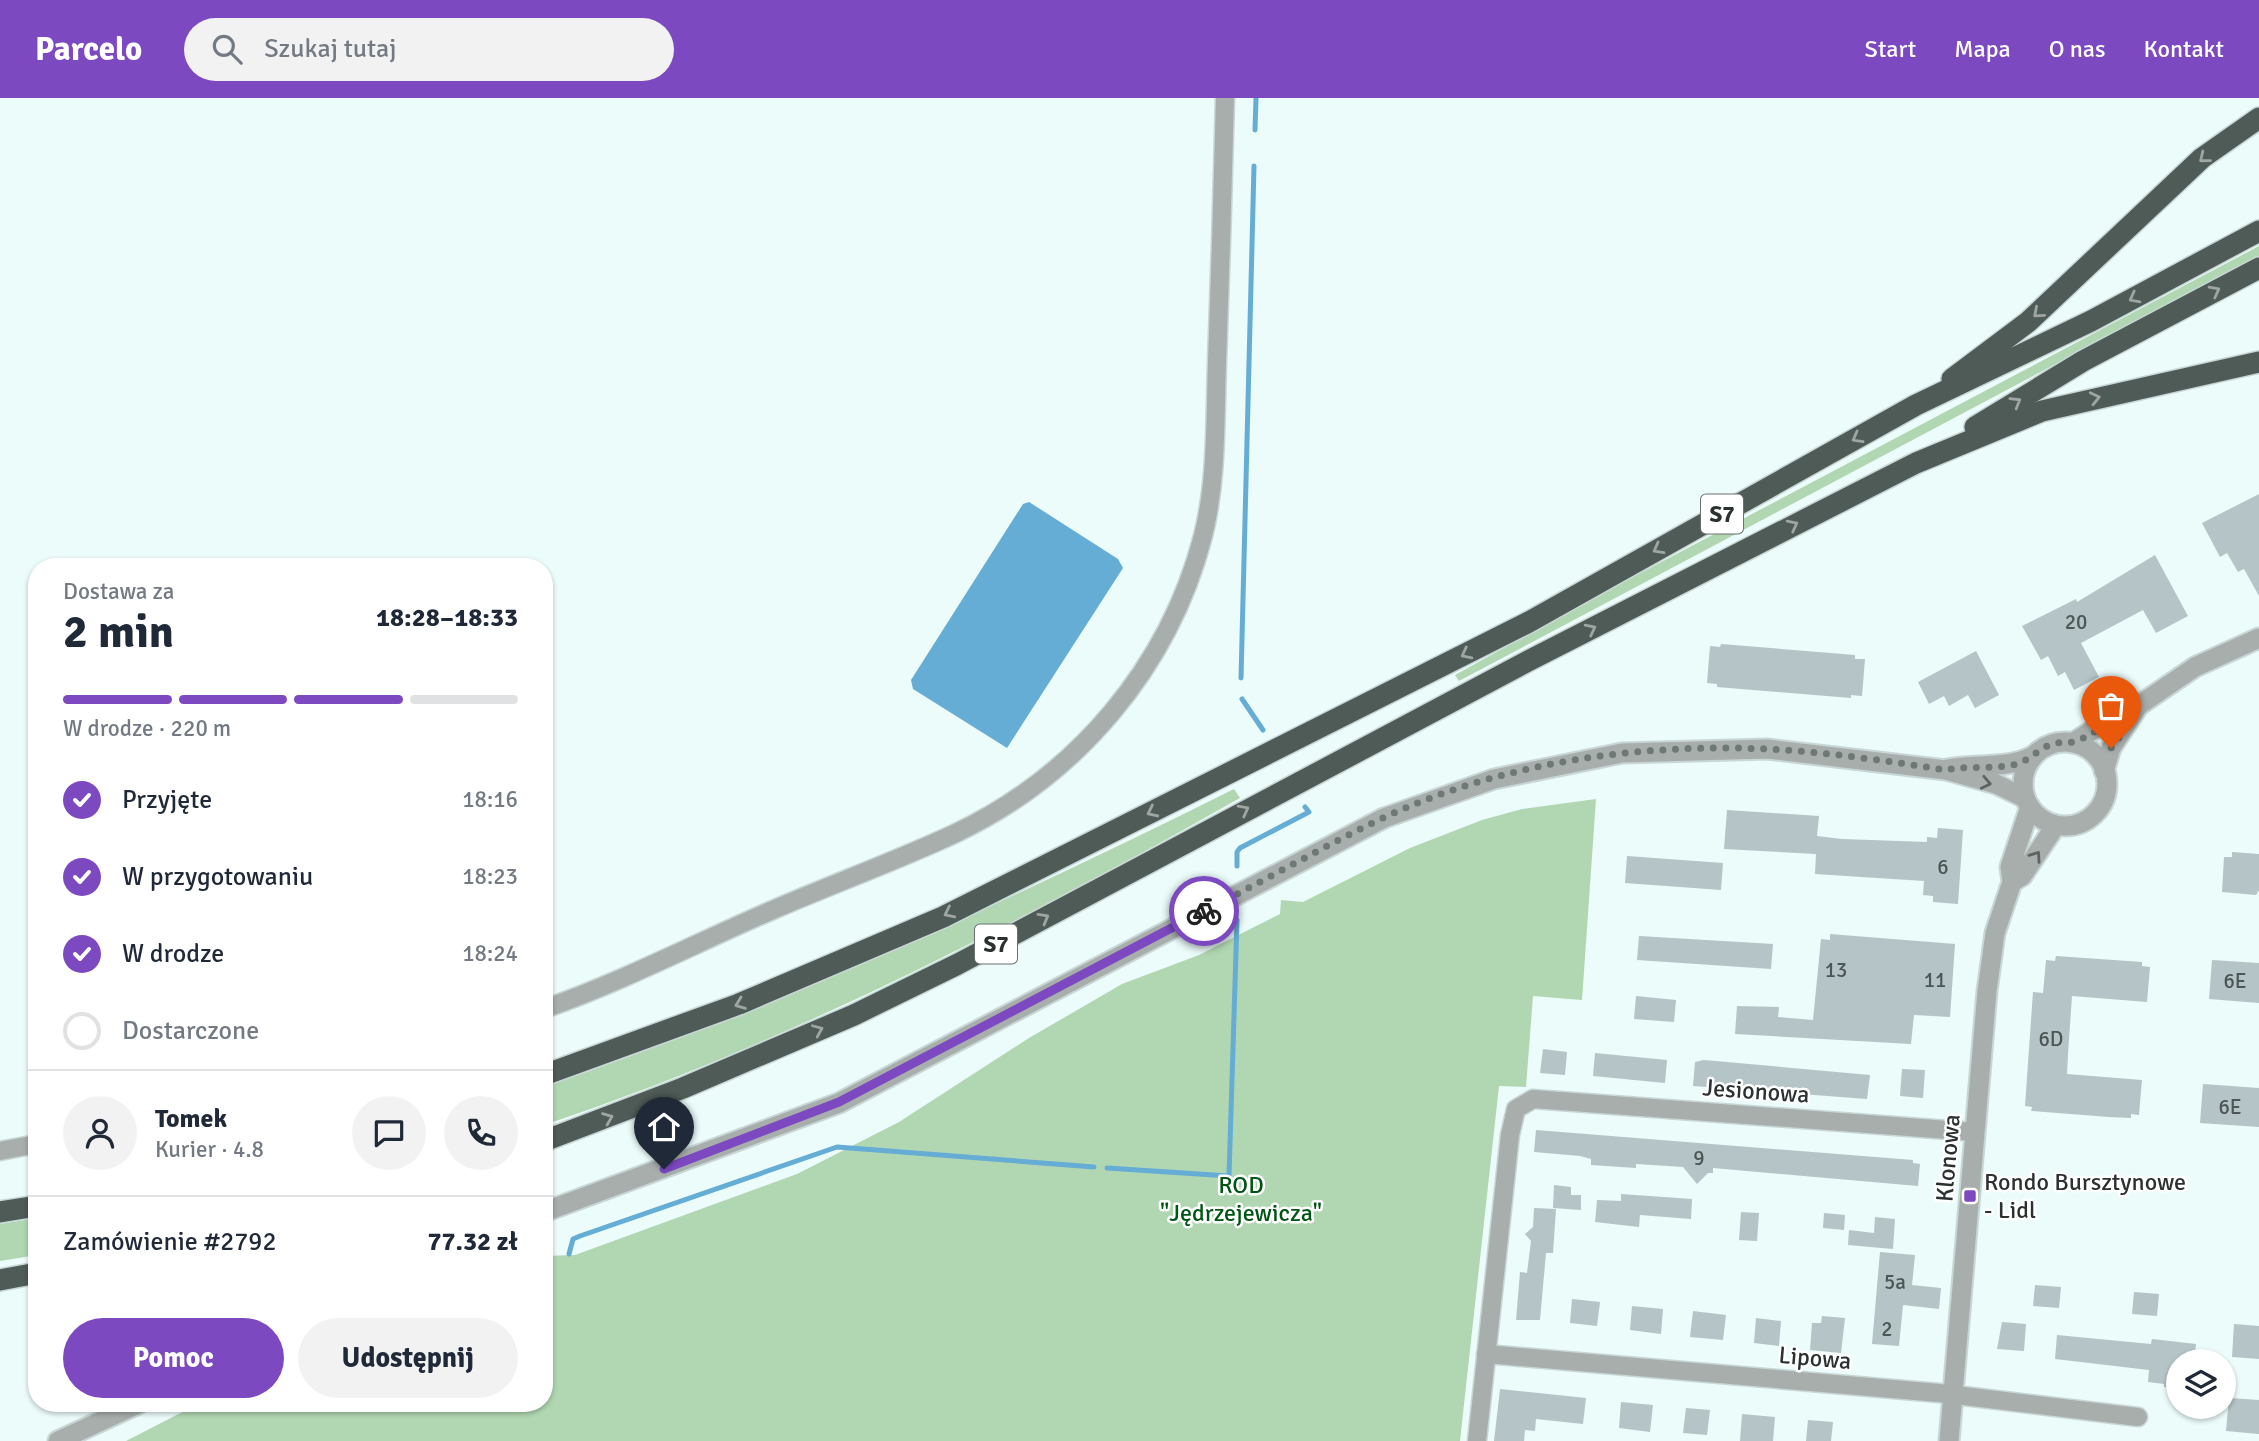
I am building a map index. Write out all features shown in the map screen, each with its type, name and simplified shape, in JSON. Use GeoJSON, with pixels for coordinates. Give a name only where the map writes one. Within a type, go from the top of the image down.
{"type":"FeatureCollection","features":[{"type":"Feature","properties":{"kind":"highway"},"geometry":{"type":"LineString","coordinates":[[1916,405],[2028,322],[2202,158],[2259,118]]}},
{"type":"Feature","properties":{"kind":"highway","name":"S7"},"geometry":{"type":"LineString","coordinates":[[553,1072],[739,1004],[943,917],[1527,623],[1916,405],[2067,333],[2259,231]]}},
{"type":"Feature","properties":{"kind":"highway","name":"S7"},"geometry":{"type":"LineString","coordinates":[[553,1139],[683,1088],[854,1015],[946,970],[1542,654],[1916,463],[2083,361],[2259,268]]}},
{"type":"Feature","properties":{"kind":"highway"},"geometry":{"type":"LineString","coordinates":[[1916,463],[2042,411],[2259,362]]}},
{"type":"Feature","properties":{"kind":"highway"},"geometry":{"type":"LineString","coordinates":[[0,1212],[28,1207]]}},
{"type":"Feature","properties":{"kind":"highway"},"geometry":{"type":"LineString","coordinates":[[0,1280],[28,1275]]}},
{"type":"Feature","properties":{"kind":"street"},"geometry":{"type":"LineString","coordinates":[[553,1006],[586,995],[774,909],[957,833],[1051,773],[1092,737],[1139,679],[1162,644],[1185,595],[1203,534],[1213,463],[1225,98]]}},
{"type":"Feature","properties":{"kind":"street"},"geometry":{"type":"LineString","coordinates":[[2073,743],[2112,717],[2138,706],[2195,667],[2259,638]]}},
{"type":"Feature","properties":{"kind":"street"},"geometry":{"type":"LineString","coordinates":[[553,1209],[839,1102],[1384,818],[1448,793],[1541,768],[1661,750],[1767,749],[1946,770],[1996,784],[2028,802],[2046,821],[2056,825],[2078,824],[2096,812],[2106,792],[2104,771],[2111,748],[2132,720],[2138,706]]}},
{"type":"Feature","properties":{"kind":"street"},"geometry":{"type":"LineString","coordinates":[[1946,770],[1968,765],[2011,765],[2033,756],[2051,744],[2073,743],[2092,752],[2104,771]]}},
{"type":"Feature","properties":{"kind":"street"},"geometry":{"type":"LineString","coordinates":[[2028,802],[2023,776],[2033,756]]}},
{"type":"Feature","properties":{"kind":"street","name":"Klonowa"},"geometry":{"type":"LineString","coordinates":[[1949,1441],[1994,943],[2012,882],[2013,856],[2028,802]]}},
{"type":"Feature","properties":{"kind":"street","name":"Klonowa"},"geometry":{"type":"LineString","coordinates":[[2012,882],[2022,876],[2056,825]]}},
{"type":"Feature","properties":{"kind":"street","name":"Jesionowa"},"geometry":{"type":"LineString","coordinates":[[1486,1354],[1510,1135],[1516,1109],[1533,1099],[1975,1132]]}},
{"type":"Feature","properties":{"kind":"street"},"geometry":{"type":"LineString","coordinates":[[0,1151],[28,1146]]}},
{"type":"Feature","properties":{"kind":"street"},"geometry":{"type":"LineString","coordinates":[[1477,1441],[1486,1354]]}},
{"type":"Feature","properties":{"kind":"street","name":"Lipowa"},"geometry":{"type":"LineString","coordinates":[[1486,1354],[1954,1395],[2138,1417]]}},
{"type":"Feature","properties":{"kind":"street"},"geometry":{"type":"LineString","coordinates":[[58,1441],[121,1412]]}},
{"type":"Feature","properties":{"kind":"green space"},"geometry":{"type":"Polygon","coordinates":[[[2259,246],[2259,256],[1459,681],[1455,675],[1614,587],[2259,246]]]}},
{"type":"Feature","properties":{"kind":"green space"},"geometry":{"type":"Polygon","coordinates":[[[1234,789],[1240,798],[1071,891],[900,978],[724,1057],[635,1093],[553,1122],[553,1084],[721,1022],[808,986],[1065,871],[1234,789]]]}},
{"type":"Feature","properties":{"kind":"green space","name":"ROD \"Jędrzejewicza\""},"geometry":{"type":"Polygon","coordinates":[[[1596,799],[1582,1000],[1533,996],[1526,1087],[1499,1086],[1460,1441],[126,1441],[182,1412],[553,1412],[553,1256],[575,1255],[797,1174],[899,1122],[1029,1038],[1122,984],[1199,955],[1280,914],[1281,900],[1303,902],[1410,848],[1482,820],[1522,809],[1596,799]]]}},
{"type":"Feature","properties":{"kind":"green space"},"geometry":{"type":"Polygon","coordinates":[[[28,1219],[28,1256],[0,1261],[0,1224],[28,1219]]]}},
{"type":"Feature","properties":{"kind":"water"},"geometry":{"type":"Polygon","coordinates":[[[1029,502],[1118,559],[1123,568],[1007,748],[913,689],[911,680],[1023,504],[1029,502]]]}},
{"type":"Feature","properties":{"kind":"building"},"geometry":{"type":"Polygon","coordinates":[[[2259,494],[2259,596],[2244,569],[2238,572],[2227,553],[2220,557],[2202,523],[2259,494]]]}},
{"type":"Feature","properties":{"kind":"building"},"geometry":{"type":"Polygon","coordinates":[[[2155,555],[2188,616],[2156,633],[2143,610],[2081,643],[2099,677],[2074,690],[2065,672],[2058,676],[2048,656],[2041,660],[2022,626],[2076,599],[2077,602],[2155,555]]]}},
{"type":"Feature","properties":{"kind":"building"},"geometry":{"type":"Polygon","coordinates":[[[1721,644],[1855,655],[1855,659],[1865,659],[1862,696],[1851,695],[1851,698],[1717,687],[1717,684],[1707,683],[1710,646],[1720,647],[1721,644]]]}},
{"type":"Feature","properties":{"kind":"building"},"geometry":{"type":"Polygon","coordinates":[[[1976,651],[1999,695],[1975,708],[1968,695],[1949,706],[1944,696],[1929,704],[1918,682],[1976,651]]]}},
{"type":"Feature","properties":{"kind":"building"},"geometry":{"type":"Polygon","coordinates":[[[1727,810],[1819,816],[1817,836],[1842,839],[1927,842],[1927,837],[1937,838],[1938,828],[1963,830],[1958,904],[1933,902],[1933,896],[1923,895],[1924,881],[1815,874],[1816,854],[1724,849],[1727,810]]]}},
{"type":"Feature","properties":{"kind":"building"},"geometry":{"type":"Polygon","coordinates":[[[2232,852],[2259,854],[2259,890],[2256,895],[2222,892],[2224,857],[2232,857],[2232,852]]]}},
{"type":"Feature","properties":{"kind":"building"},"geometry":{"type":"Polygon","coordinates":[[[1627,856],[1723,863],[1721,890],[1625,883],[1627,856]]]}},
{"type":"Feature","properties":{"kind":"building"},"geometry":{"type":"Polygon","coordinates":[[[1830,934],[1955,944],[1950,1017],[1914,1015],[1911,1044],[1735,1034],[1737,1006],[1779,1007],[1778,1017],[1813,1020],[1821,939],[1830,940],[1830,934]]]}},
{"type":"Feature","properties":{"kind":"building"},"geometry":{"type":"Polygon","coordinates":[[[1639,936],[1773,944],[1771,969],[1637,960],[1639,936]]]}},
{"type":"Feature","properties":{"kind":"building"},"geometry":{"type":"Polygon","coordinates":[[[2056,956],[2142,962],[2142,966],[2150,967],[2147,1002],[2072,996],[2067,1074],[2142,1080],[2139,1115],[2131,1114],[2131,1118],[2031,1111],[2032,1107],[2025,1106],[2033,992],[2043,993],[2046,960],[2055,961],[2056,956]]]}},
{"type":"Feature","properties":{"kind":"building"},"geometry":{"type":"Polygon","coordinates":[[[2212,960],[2259,963],[2259,1003],[2209,999],[2212,960]]]}},
{"type":"Feature","properties":{"kind":"building"},"geometry":{"type":"Polygon","coordinates":[[[1636,996],[1676,1000],[1674,1022],[1634,1019],[1636,996]]]}},
{"type":"Feature","properties":{"kind":"building"},"geometry":{"type":"Polygon","coordinates":[[[1543,1049],[1567,1052],[1565,1075],[1540,1073],[1543,1049]]]}},
{"type":"Feature","properties":{"kind":"building"},"geometry":{"type":"Polygon","coordinates":[[[1595,1053],[1667,1060],[1665,1083],[1593,1076],[1595,1053]]]}},
{"type":"Feature","properties":{"kind":"building"},"geometry":{"type":"Polygon","coordinates":[[[1704,1060],[1870,1075],[1867,1099],[1693,1086],[1695,1062],[1704,1060]]]}},
{"type":"Feature","properties":{"kind":"building"},"geometry":{"type":"Polygon","coordinates":[[[1902,1069],[1925,1070],[1923,1098],[1900,1096],[1902,1069]]]}},
{"type":"Feature","properties":{"kind":"building"},"geometry":{"type":"Polygon","coordinates":[[[2203,1084],[2259,1088],[2259,1127],[2200,1123],[2203,1084]]]}},
{"type":"Feature","properties":{"kind":"building"},"geometry":{"type":"Polygon","coordinates":[[[1536,1130],[1913,1160],[1913,1163],[1920,1164],[1918,1186],[1713,1168],[1713,1173],[1708,1173],[1697,1184],[1683,1167],[1591,1165],[1591,1159],[1580,1156],[1534,1152],[1536,1130]]]}},
{"type":"Feature","properties":{"kind":"building"},"geometry":{"type":"Polygon","coordinates":[[[1554,1185],[1571,1187],[1571,1195],[1581,1195],[1581,1210],[1553,1208],[1554,1185]]]}},
{"type":"Feature","properties":{"kind":"building"},"geometry":{"type":"Polygon","coordinates":[[[1621,1194],[1692,1199],[1691,1219],[1640,1215],[1639,1227],[1595,1222],[1597,1200],[1621,1201],[1621,1194]]]}},
{"type":"Feature","properties":{"kind":"building"},"geometry":{"type":"Polygon","coordinates":[[[1534,1208],[1556,1209],[1553,1253],[1546,1253],[1540,1320],[1516,1320],[1520,1272],[1527,1273],[1531,1241],[1525,1234],[1533,1227],[1534,1208]]]}},
{"type":"Feature","properties":{"kind":"building"},"geometry":{"type":"Polygon","coordinates":[[[1741,1212],[1759,1213],[1757,1241],[1739,1240],[1741,1212]]]}},
{"type":"Feature","properties":{"kind":"building"},"geometry":{"type":"Polygon","coordinates":[[[1824,1213],[1845,1215],[1844,1230],[1823,1228],[1824,1213]]]}},
{"type":"Feature","properties":{"kind":"building"},"geometry":{"type":"Polygon","coordinates":[[[1875,1217],[1895,1219],[1893,1249],[1848,1245],[1849,1230],[1874,1233],[1875,1217]]]}},
{"type":"Feature","properties":{"kind":"building"},"geometry":{"type":"Polygon","coordinates":[[[1880,1252],[1915,1255],[1912,1285],[1941,1288],[1939,1309],[1903,1305],[1899,1346],[1872,1344],[1880,1252]]]}},
{"type":"Feature","properties":{"kind":"building"},"geometry":{"type":"Polygon","coordinates":[[[2035,1285],[2061,1287],[2059,1308],[2033,1306],[2035,1285]]]}},
{"type":"Feature","properties":{"kind":"building"},"geometry":{"type":"Polygon","coordinates":[[[2134,1292],[2159,1294],[2157,1316],[2132,1314],[2134,1292]]]}},
{"type":"Feature","properties":{"kind":"building"},"geometry":{"type":"Polygon","coordinates":[[[1572,1299],[1600,1302],[1597,1326],[1570,1323],[1572,1299]]]}},
{"type":"Feature","properties":{"kind":"building"},"geometry":{"type":"Polygon","coordinates":[[[1632,1306],[1663,1309],[1661,1334],[1630,1330],[1632,1306]]]}},
{"type":"Feature","properties":{"kind":"building"},"geometry":{"type":"Polygon","coordinates":[[[1693,1311],[1726,1315],[1723,1340],[1690,1337],[1693,1311]]]}},
{"type":"Feature","properties":{"kind":"building"},"geometry":{"type":"Polygon","coordinates":[[[1822,1316],[1845,1318],[1841,1353],[1810,1350],[1812,1323],[1821,1323],[1822,1316]]]}},
{"type":"Feature","properties":{"kind":"building"},"geometry":{"type":"Polygon","coordinates":[[[1756,1318],[1781,1321],[1779,1346],[1754,1343],[1756,1318]]]}},
{"type":"Feature","properties":{"kind":"building"},"geometry":{"type":"Polygon","coordinates":[[[2002,1322],[2026,1324],[2024,1351],[1997,1349],[2002,1322]]]}},
{"type":"Feature","properties":{"kind":"building"},"geometry":{"type":"Polygon","coordinates":[[[2234,1324],[2259,1326],[2259,1359],[2236,1357],[2236,1349],[2232,1349],[2234,1324]]]}},
{"type":"Feature","properties":{"kind":"building"},"geometry":{"type":"Polygon","coordinates":[[[2057,1335],[2151,1344],[2152,1339],[2196,1344],[2195,1349],[2166,1349],[2166,1387],[2164,1384],[2148,1382],[2149,1370],[2055,1359],[2057,1335]]]}},
{"type":"Feature","properties":{"kind":"building"},"geometry":{"type":"Polygon","coordinates":[[[1500,1389],[1586,1398],[1583,1424],[1536,1419],[1535,1431],[1525,1430],[1524,1441],[1494,1441],[1500,1389]]]}},
{"type":"Feature","properties":{"kind":"building"},"geometry":{"type":"Polygon","coordinates":[[[2236,1398],[2259,1400],[2259,1434],[2226,1431],[2227,1419],[2236,1419],[2236,1398]]]}},
{"type":"Feature","properties":{"kind":"building"},"geometry":{"type":"Polygon","coordinates":[[[1621,1402],[1653,1405],[1650,1432],[1619,1428],[1621,1402]]]}},
{"type":"Feature","properties":{"kind":"building"},"geometry":{"type":"Polygon","coordinates":[[[1686,1408],[1710,1410],[1707,1435],[1683,1433],[1686,1408]]]}},
{"type":"Feature","properties":{"kind":"building"},"geometry":{"type":"Polygon","coordinates":[[[1742,1414],[1775,1417],[1773,1441],[1740,1441],[1742,1414]]]}},
{"type":"Feature","properties":{"kind":"building"},"geometry":{"type":"Polygon","coordinates":[[[1808,1420],[1833,1422],[1831,1441],[1806,1441],[1808,1420]]]}},
{"type":"Feature","properties":{"kind":"waterway"},"geometry":{"type":"LineString","coordinates":[[1255,130],[1256,98]]}},
{"type":"Feature","properties":{"kind":"waterway"},"geometry":{"type":"LineString","coordinates":[[1241,678],[1254,166]]}},
{"type":"Feature","properties":{"kind":"waterway"},"geometry":{"type":"LineString","coordinates":[[1242,699],[1263,730]]}},
{"type":"Feature","properties":{"kind":"waterway"},"geometry":{"type":"LineString","coordinates":[[1237,866],[1237,852],[1240,848],[1309,812],[1305,807]]}},
{"type":"Feature","properties":{"kind":"waterway"},"geometry":{"type":"LineString","coordinates":[[1107,1168],[1229,1176],[1237,920]]}},
{"type":"Feature","properties":{"kind":"waterway"},"geometry":{"type":"LineString","coordinates":[[569,1254],[573,1239],[580,1236],[837,1147],[1094,1167]]}},
{"type":"Feature","properties":{"kind":"way so far"},"geometry":{"type":"LineString","coordinates":[[1204,911],[1398,812],[1494,779],[1586,759],[1661,750],[1767,749],[1946,770],[1968,765],[2011,765],[2018,764],[2051,744],[2073,743],[2119,713],[2138,706],[2132,720],[2111,748]]}},
{"type":"Feature","properties":{"kind":"place","name":"Rondo Bursztynowe - Lidl"},"geometry":{"type":"Point","coordinates":[1970,1196]}},
{"type":"Feature","properties":{"kind":"route"},"geometry":{"type":"LineString","coordinates":[[664,1169],[839,1102],[1204,911]]}}]}
